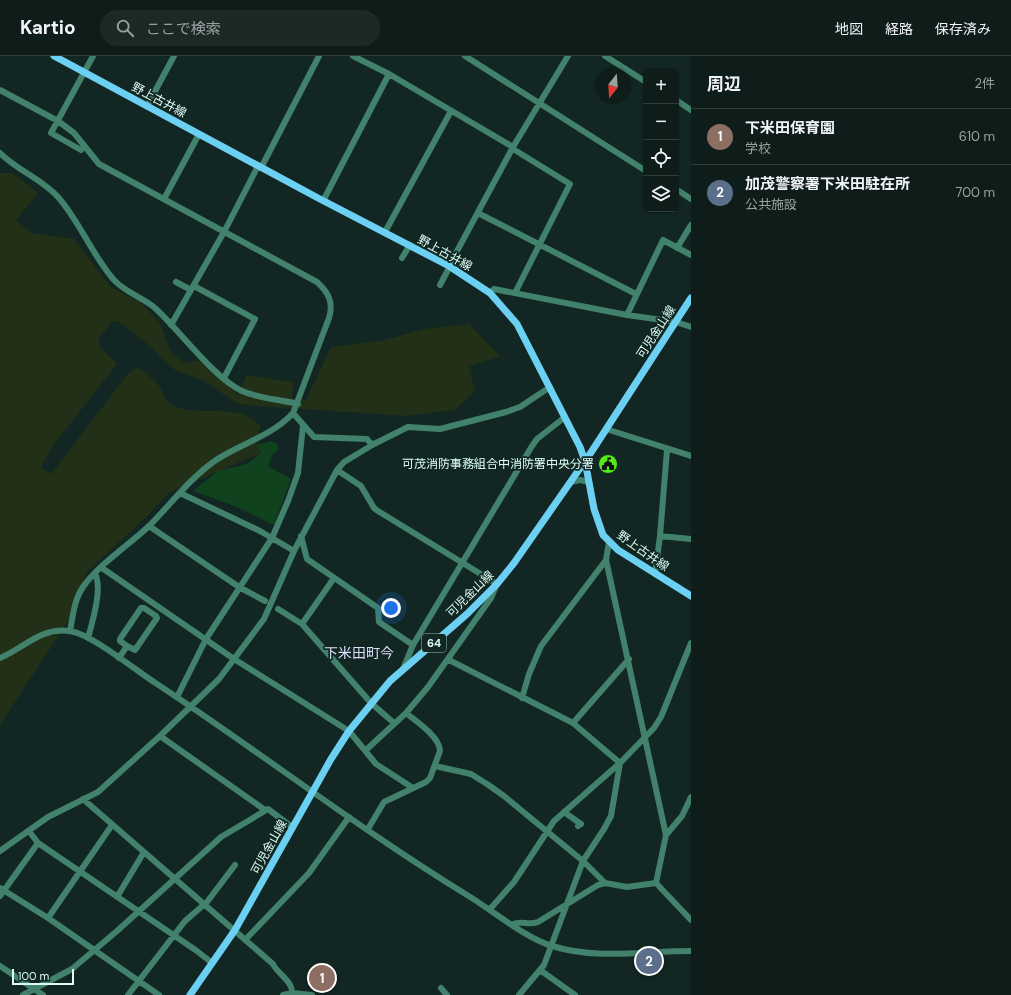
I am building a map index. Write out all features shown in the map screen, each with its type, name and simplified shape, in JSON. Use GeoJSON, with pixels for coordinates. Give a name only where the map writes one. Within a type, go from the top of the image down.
{"type":"FeatureCollection","features":[{"type":"Feature","properties":{"kind":"main road","name":"野上古井線"},"geometry":{"type":"LineString","coordinates":[[54,56],[323,201],[450,266],[490,293],[517,324],[565,417],[585,461],[594,509],[602,533],[609,542],[655,574],[691,596]]}},
{"type":"Feature","properties":{"kind":"main road","name":"可児金山線"},"geometry":{"type":"LineString","coordinates":[[190,995],[235,930],[312,792],[349,731],[390,681],[467,614],[497,584],[514,564],[585,461],[691,298]]}},
{"type":"Feature","properties":{"kind":"street"},"geometry":{"type":"LineString","coordinates":[[81,150],[51,133],[93,56]]}},
{"type":"Feature","properties":{"kind":"street"},"geometry":{"type":"LineString","coordinates":[[147,106],[174,56]]}},
{"type":"Feature","properties":{"kind":"street"},"geometry":{"type":"LineString","coordinates":[[171,325],[260,167],[319,56]]}},
{"type":"Feature","properties":{"kind":"street"},"geometry":{"type":"LineString","coordinates":[[353,56],[389,74],[451,112],[491,132],[513,148],[570,184],[515,293]]}},
{"type":"Feature","properties":{"kind":"street"},"geometry":{"type":"LineString","coordinates":[[465,56],[643,169]]}},
{"type":"Feature","properties":{"kind":"street"},"geometry":{"type":"LineString","coordinates":[[440,286],[513,148],[568,56]]}},
{"type":"Feature","properties":{"kind":"street"},"geometry":{"type":"LineString","coordinates":[[605,56],[643,80]]}},
{"type":"Feature","properties":{"kind":"street"},"geometry":{"type":"LineString","coordinates":[[323,201],[389,74]]}},
{"type":"Feature","properties":{"kind":"street"},"geometry":{"type":"LineString","coordinates":[[0,90],[58,121],[74,133],[99,164],[301,272],[316,282],[329,296],[332,311],[309,367],[298,404],[293,413],[284,423],[267,434],[217,460],[194,478],[149,526],[95,574],[82,588],[77,598],[70,631]]}},
{"type":"Feature","properties":{"kind":"street"},"geometry":{"type":"LineString","coordinates":[[679,102],[691,110]]}},
{"type":"Feature","properties":{"kind":"street"},"geometry":{"type":"LineString","coordinates":[[385,232],[451,112]]}},
{"type":"Feature","properties":{"kind":"street"},"geometry":{"type":"LineString","coordinates":[[164,199],[199,134]]}},
{"type":"Feature","properties":{"kind":"street"},"geometry":{"type":"LineString","coordinates":[[0,153],[57,196],[114,280],[156,309],[224,378],[241,390],[260,397],[298,404]]}},
{"type":"Feature","properties":{"kind":"street"},"geometry":{"type":"LineString","coordinates":[[679,191],[691,199]]}},
{"type":"Feature","properties":{"kind":"street"},"geometry":{"type":"LineString","coordinates":[[478,213],[636,294]]}},
{"type":"Feature","properties":{"kind":"street"},"geometry":{"type":"LineString","coordinates":[[678,248],[691,226]]}},
{"type":"Feature","properties":{"kind":"street"},"geometry":{"type":"LineString","coordinates":[[627,315],[663,240],[691,255]]}},
{"type":"Feature","properties":{"kind":"street"},"geometry":{"type":"LineString","coordinates":[[402,258],[410,245]]}},
{"type":"Feature","properties":{"kind":"street"},"geometry":{"type":"LineString","coordinates":[[176,282],[193,288],[255,318],[224,378]]}},
{"type":"Feature","properties":{"kind":"street"},"geometry":{"type":"LineString","coordinates":[[490,293],[494,289],[627,315],[676,322],[691,327]]}},
{"type":"Feature","properties":{"kind":"street"},"geometry":{"type":"LineString","coordinates":[[0,851],[48,817],[98,792],[160,736],[219,679],[264,619],[301,536],[337,470],[344,462],[374,444],[408,427],[440,429],[506,412],[520,407],[550,387]]}},
{"type":"Feature","properties":{"kind":"street"},"geometry":{"type":"LineString","coordinates":[[293,413],[314,437],[366,439],[370,443],[374,444]]}},
{"type":"Feature","properties":{"kind":"street"},"geometry":{"type":"LineString","coordinates":[[402,670],[413,645],[532,446],[537,439],[565,417]]}},
{"type":"Feature","properties":{"kind":"street"},"geometry":{"type":"LineString","coordinates":[[177,697],[206,640],[272,538],[298,473],[303,426]]}},
{"type":"Feature","properties":{"kind":"street"},"geometry":{"type":"LineString","coordinates":[[606,429],[667,450],[691,456]]}},
{"type":"Feature","properties":{"kind":"street"},"geometry":{"type":"LineString","coordinates":[[655,574],[660,536],[667,450]]}},
{"type":"Feature","properties":{"kind":"street"},"geometry":{"type":"LineString","coordinates":[[337,470],[361,486],[374,508],[378,511],[497,584],[491,598],[449,660],[406,713],[366,750]]}},
{"type":"Feature","properties":{"kind":"street"},"geometry":{"type":"LineString","coordinates":[[571,482],[580,480],[589,482]]}},
{"type":"Feature","properties":{"kind":"street"},"geometry":{"type":"LineString","coordinates":[[180,493],[294,550]]}},
{"type":"Feature","properties":{"kind":"street"},"geometry":{"type":"LineString","coordinates":[[149,526],[239,587],[265,601]]}},
{"type":"Feature","properties":{"kind":"street"},"geometry":{"type":"LineString","coordinates":[[301,536],[307,559],[378,608],[380,622],[413,645]]}},
{"type":"Feature","properties":{"kind":"street"},"geometry":{"type":"LineString","coordinates":[[660,536],[691,539]]}},
{"type":"Feature","properties":{"kind":"street"},"geometry":{"type":"LineString","coordinates":[[609,542],[606,560],[629,659],[666,835],[656,882]]}},
{"type":"Feature","properties":{"kind":"street"},"geometry":{"type":"LineString","coordinates":[[522,698],[529,674],[541,646],[606,560]]}},
{"type":"Feature","properties":{"kind":"street"},"geometry":{"type":"LineString","coordinates":[[102,568],[234,659],[349,731],[376,764],[413,788]]}},
{"type":"Feature","properties":{"kind":"street"},"geometry":{"type":"LineString","coordinates":[[88,638],[95,610],[98,579],[95,574]]}},
{"type":"Feature","properties":{"kind":"street"},"geometry":{"type":"LineString","coordinates":[[302,624],[334,578]]}},
{"type":"Feature","properties":{"kind":"street"},"geometry":{"type":"LineString","coordinates":[[141,608],[144,608],[156,616],[157,618],[135,650],[127,646],[120,641],[120,639],[141,608]]}},
{"type":"Feature","properties":{"kind":"street"},"geometry":{"type":"LineString","coordinates":[[278,609],[302,624],[371,703],[394,723]]}},
{"type":"Feature","properties":{"kind":"street"},"geometry":{"type":"LineString","coordinates":[[0,658],[47,632],[70,631],[88,638],[177,697],[312,792],[438,877],[551,946],[591,953],[691,951]]}},
{"type":"Feature","properties":{"kind":"street"},"geometry":{"type":"LineString","coordinates":[[490,908],[514,882],[554,822],[620,763],[654,728],[661,717],[691,643]]}},
{"type":"Feature","properties":{"kind":"street"},"geometry":{"type":"LineString","coordinates":[[119,658],[127,646]]}},
{"type":"Feature","properties":{"kind":"street"},"geometry":{"type":"LineString","coordinates":[[573,723],[629,659]]}},
{"type":"Feature","properties":{"kind":"street"},"geometry":{"type":"LineString","coordinates":[[449,660],[573,723],[620,763]]}},
{"type":"Feature","properties":{"kind":"street"},"geometry":{"type":"LineString","coordinates":[[368,829],[384,802],[426,782],[435,766],[440,751],[440,746],[428,731],[406,713]]}},
{"type":"Feature","properties":{"kind":"street"},"geometry":{"type":"LineString","coordinates":[[160,736],[265,810]]}},
{"type":"Feature","properties":{"kind":"street"},"geometry":{"type":"LineString","coordinates":[[519,995],[540,970],[568,902],[582,861],[611,816],[620,763]]}},
{"type":"Feature","properties":{"kind":"street"},"geometry":{"type":"LineString","coordinates":[[435,766],[471,774],[504,796],[582,861],[605,883]]}},
{"type":"Feature","properties":{"kind":"street"},"geometry":{"type":"LineString","coordinates":[[666,835],[682,816],[691,797]]}},
{"type":"Feature","properties":{"kind":"street"},"geometry":{"type":"LineString","coordinates":[[83,799],[273,964],[276,971],[291,986],[292,994]]}},
{"type":"Feature","properties":{"kind":"street"},"geometry":{"type":"LineString","coordinates":[[23,995],[72,969],[139,912],[174,878],[221,837],[268,808],[292,827]]}},
{"type":"Feature","properties":{"kind":"street"},"geometry":{"type":"LineString","coordinates":[[564,812],[581,824],[578,826]]}},
{"type":"Feature","properties":{"kind":"street"},"geometry":{"type":"LineString","coordinates":[[246,939],[309,873],[349,817]]}},
{"type":"Feature","properties":{"kind":"street"},"geometry":{"type":"LineString","coordinates":[[48,918],[112,825]]}},
{"type":"Feature","properties":{"kind":"street"},"geometry":{"type":"LineString","coordinates":[[29,831],[38,843],[81,871],[212,963]]}},
{"type":"Feature","properties":{"kind":"street"},"geometry":{"type":"LineString","coordinates":[[38,843],[1,891],[48,918],[159,995]]}},
{"type":"Feature","properties":{"kind":"street"},"geometry":{"type":"LineString","coordinates":[[117,896],[144,852]]}},
{"type":"Feature","properties":{"kind":"street"},"geometry":{"type":"LineString","coordinates":[[128,995],[173,935],[185,921],[204,904],[235,865]]}},
{"type":"Feature","properties":{"kind":"street"},"geometry":{"type":"LineString","coordinates":[[513,924],[520,921],[532,924],[598,885],[605,883],[627,887],[656,882]]}},
{"type":"Feature","properties":{"kind":"street"},"geometry":{"type":"LineString","coordinates":[[656,882],[691,920]]}},
{"type":"Feature","properties":{"kind":"street"},"geometry":{"type":"LineString","coordinates":[[0,966],[44,995]]}},
{"type":"Feature","properties":{"kind":"street"},"geometry":{"type":"LineString","coordinates":[[540,970],[576,995]]}},
{"type":"Feature","properties":{"kind":"street"},"geometry":{"type":"LineString","coordinates":[[441,988],[446,995]]}},
{"type":"Feature","properties":{"kind":"street"},"geometry":{"type":"LineString","coordinates":[[283,995],[312,995]]}},
{"type":"Feature","properties":{"kind":"shaded area"},"geometry":{"type":"Polygon","coordinates":[[[0,173],[13,173],[38,193],[16,220],[32,233],[74,239],[111,287],[140,302],[160,323],[171,353],[185,363],[201,360],[238,395],[247,375],[293,382],[292,398],[306,400],[331,347],[385,340],[424,329],[469,324],[500,356],[469,366],[475,391],[455,410],[407,416],[257,406],[238,404],[202,380],[175,370],[145,342],[119,322],[113,321],[98,339],[100,347],[117,364],[52,447],[41,467],[51,474],[127,375],[134,369],[139,368],[156,382],[166,400],[172,405],[182,409],[194,411],[230,412],[251,418],[260,426],[257,443],[261,453],[170,492],[143,520],[87,572],[68,621],[0,725],[0,173]]]}},
{"type":"Feature","properties":{"kind":"shaded area"},"geometry":{"type":"Polygon","coordinates":[[[272,441],[278,445],[278,450],[273,454],[268,466],[291,479],[274,525],[237,507],[193,491],[218,471],[247,464],[261,453],[257,445],[272,441]]]}},
{"type":"Feature","properties":{"kind":"place","name":"可茂消防事務組合中消防署中央分署"},"geometry":{"type":"Point","coordinates":[608,464]}},
{"type":"Feature","properties":{"kind":"place","name":"加茂警察署下米田駐在所"},"geometry":{"type":"Point","coordinates":[649,961]}},
{"type":"Feature","properties":{"kind":"place","name":"下米田保育園"},"geometry":{"type":"Point","coordinates":[322,978]}},
{"type":"Feature","properties":{"kind":"district","name":"下米田町今"},"geometry":{"type":"Point","coordinates":[359,653]}}]}
